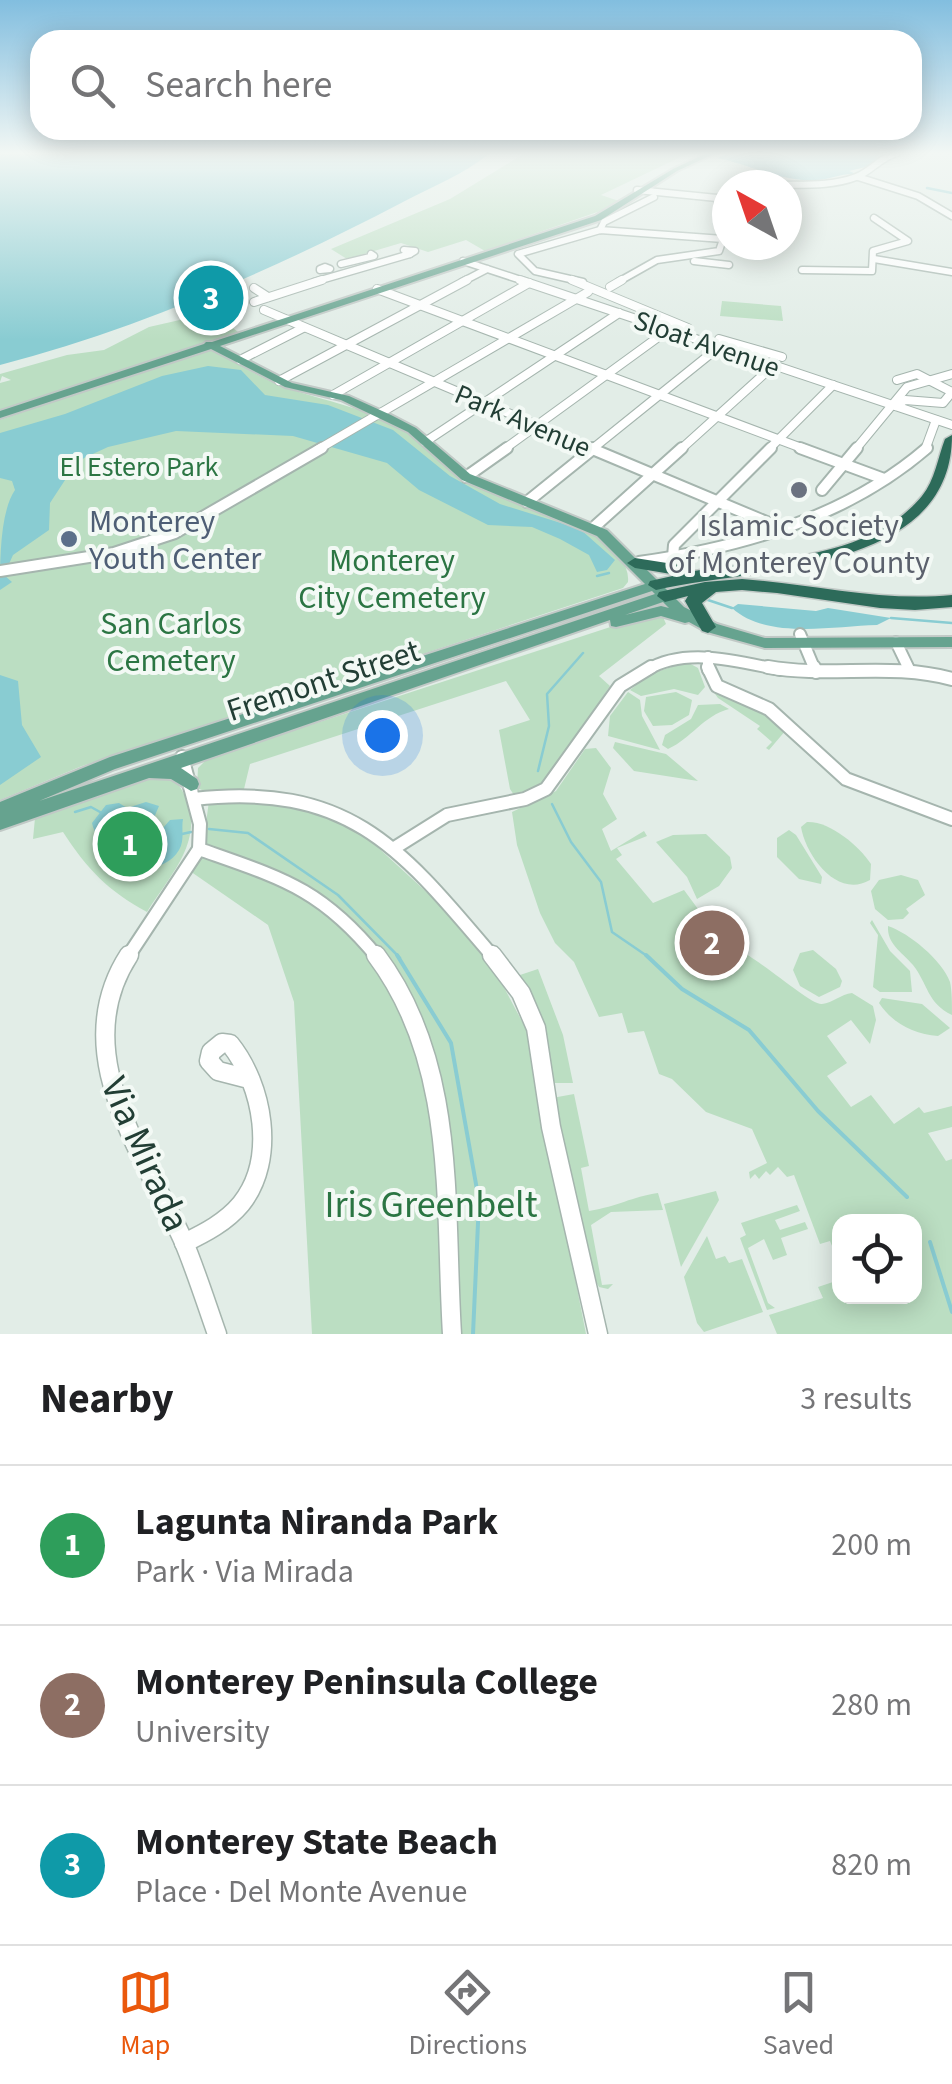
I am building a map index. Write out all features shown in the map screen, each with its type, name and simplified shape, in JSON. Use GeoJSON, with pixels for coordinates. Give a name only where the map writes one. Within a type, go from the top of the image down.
{"type":"FeatureCollection","features":[{"type":"Feature","properties":{"kind":"highway"},"geometry":{"type":"LineString","coordinates":[[660,590],[722,570],[836,550],[893,529],[928,498],[952,440]]}},
{"type":"Feature","properties":{"kind":"highway"},"geometry":{"type":"LineString","coordinates":[[635,563],[665,570],[722,570]]}},
{"type":"Feature","properties":{"kind":"highway"},"geometry":{"type":"LineString","coordinates":[[660,590],[735,583],[783,585],[890,603],[952,602]]}},
{"type":"Feature","properties":{"kind":"highway"},"geometry":{"type":"LineString","coordinates":[[708,627],[695,610],[694,599],[735,583]]}},
{"type":"Feature","properties":{"kind":"main road"},"geometry":{"type":"LineString","coordinates":[[0,415],[605,215]]}},
{"type":"Feature","properties":{"kind":"main road"},"geometry":{"type":"LineString","coordinates":[[209,344],[278,381],[333,395],[382,415],[425,442],[466,477],[593,528],[635,563],[683,613],[708,627]]}},
{"type":"Feature","properties":{"kind":"main road"},"geometry":{"type":"LineString","coordinates":[[613,599],[631,585],[635,563]]}},
{"type":"Feature","properties":{"kind":"main road","name":"Fremont Street"},"geometry":{"type":"LineString","coordinates":[[0,810],[154,750],[613,599],[660,590]]}},
{"type":"Feature","properties":{"kind":"main road","name":"Fremont Street"},"geometry":{"type":"LineString","coordinates":[[0,822],[130,774],[482,658],[660,590]]}},
{"type":"Feature","properties":{"kind":"main road"},"geometry":{"type":"LineString","coordinates":[[482,658],[652,612],[667,612],[759,642],[952,642]]}},
{"type":"Feature","properties":{"kind":"main road"},"geometry":{"type":"LineString","coordinates":[[804,643],[952,634]]}},
{"type":"Feature","properties":{"kind":"main road"},"geometry":{"type":"LineString","coordinates":[[154,750],[182,757],[200,735]]}},
{"type":"Feature","properties":{"kind":"main road"},"geometry":{"type":"LineString","coordinates":[[130,774],[168,770],[192,792]]}},
{"type":"Feature","properties":{"kind":"street"},"geometry":{"type":"LineString","coordinates":[[600,230],[604,222],[617,215]]}},
{"type":"Feature","properties":{"kind":"street"},"geometry":{"type":"LineString","coordinates":[[802,270],[864,274],[874,270],[873,251],[908,241],[874,218]]}},
{"type":"Feature","properties":{"kind":"street"},"geometry":{"type":"LineString","coordinates":[[712,239],[600,230],[526,248],[518,255],[540,273],[607,289],[617,301],[782,357]]}},
{"type":"Feature","properties":{"kind":"street"},"geometry":{"type":"LineString","coordinates":[[691,259],[712,253]]}},
{"type":"Feature","properties":{"kind":"street"},"geometry":{"type":"LineString","coordinates":[[254,288],[268,298],[340,274],[374,256],[370,254]]}},
{"type":"Feature","properties":{"kind":"street"},"geometry":{"type":"LineString","coordinates":[[341,264],[358,266],[410,254]]}},
{"type":"Feature","properties":{"kind":"street"},"geometry":{"type":"LineString","coordinates":[[874,258],[952,272]]}},
{"type":"Feature","properties":{"kind":"street"},"geometry":{"type":"LineString","coordinates":[[607,289],[657,260],[691,259],[730,265]]}},
{"type":"Feature","properties":{"kind":"street","name":"Sloat Avenue"},"geometry":{"type":"LineString","coordinates":[[463,261],[952,425]]}},
{"type":"Feature","properties":{"kind":"street"},"geometry":{"type":"LineString","coordinates":[[330,269],[340,274]]}},
{"type":"Feature","properties":{"kind":"street"},"geometry":{"type":"LineString","coordinates":[[278,381],[487,269]]}},
{"type":"Feature","properties":{"kind":"street"},"geometry":{"type":"LineString","coordinates":[[298,275],[311,284]]}},
{"type":"Feature","properties":{"kind":"street"},"geometry":{"type":"LineString","coordinates":[[333,395],[529,283]]}},
{"type":"Feature","properties":{"kind":"street"},"geometry":{"type":"LineString","coordinates":[[377,289],[884,478]]}},
{"type":"Feature","properties":{"kind":"street"},"geometry":{"type":"LineString","coordinates":[[6,570],[114,553],[158,540],[382,415],[572,298],[588,292]]}},
{"type":"Feature","properties":{"kind":"street","name":"Park Avenue"},"geometry":{"type":"LineString","coordinates":[[268,298],[254,302],[279,321],[389,363],[783,529]]}},
{"type":"Feature","properties":{"kind":"street"},"geometry":{"type":"LineString","coordinates":[[425,442],[618,313]]}},
{"type":"Feature","properties":{"kind":"street"},"geometry":{"type":"LineString","coordinates":[[240,360],[303,328]]}},
{"type":"Feature","properties":{"kind":"street"},"geometry":{"type":"LineString","coordinates":[[466,477],[668,330]]}},
{"type":"Feature","properties":{"kind":"street"},"geometry":{"type":"LineString","coordinates":[[528,502],[719,347]]}},
{"type":"Feature","properties":{"kind":"street"},"geometry":{"type":"LineString","coordinates":[[593,528],[774,365]]}},
{"type":"Feature","properties":{"kind":"street"},"geometry":{"type":"LineString","coordinates":[[896,406],[943,403],[950,394],[917,374],[897,380]]}},
{"type":"Feature","properties":{"kind":"street"},"geometry":{"type":"LineString","coordinates":[[822,490],[896,406],[907,387],[952,374]]}},
{"type":"Feature","properties":{"kind":"street"},"geometry":{"type":"LineString","coordinates":[[673,557],[674,545],[833,385]]}},
{"type":"Feature","properties":{"kind":"street"},"geometry":{"type":"LineString","coordinates":[[635,563],[714,551],[829,514],[926,449],[936,420]]}},
{"type":"Feature","properties":{"kind":"street"},"geometry":{"type":"LineString","coordinates":[[896,642],[909,670]]}},
{"type":"Feature","properties":{"kind":"street"},"geometry":{"type":"LineString","coordinates":[[798,672],[804,643]]}},
{"type":"Feature","properties":{"kind":"street"},"geometry":{"type":"LineString","coordinates":[[804,643],[816,672]]}},
{"type":"Feature","properties":{"kind":"street"},"geometry":{"type":"LineString","coordinates":[[396,847],[447,816],[541,792],[631,677],[664,659],[708,657],[798,672],[909,670],[952,679]]}},
{"type":"Feature","properties":{"kind":"street"},"geometry":{"type":"LineString","coordinates":[[708,657],[708,672],[717,686],[769,709],[846,779],[952,819]]}},
{"type":"Feature","properties":{"kind":"street"},"geometry":{"type":"LineString","coordinates":[[182,757],[201,832],[198,850],[284,880],[324,902],[364,943],[410,1010],[433,1073],[452,1334]]}},
{"type":"Feature","properties":{"kind":"street"},"geometry":{"type":"LineString","coordinates":[[192,792],[250,792],[304,799],[348,816],[396,847],[444,895],[509,976],[532,1014],[552,1128],[598,1334]]}},
{"type":"Feature","properties":{"kind":"street","name":"Via Mirada"},"geometry":{"type":"LineString","coordinates":[[198,850],[122,966],[105,1022],[103,1048],[118,1107],[210,1302],[218,1334]]}},
{"type":"Feature","properties":{"kind":"street"},"geometry":{"type":"LineString","coordinates":[[184,1243],[224,1221],[251,1189],[258,1166],[259,1132],[249,1078]]}},
{"type":"Feature","properties":{"kind":"green space"},"geometry":{"type":"Polygon","coordinates":[[[411,215],[588,215],[485,251],[466,240],[428,252],[401,243],[347,259],[331,249],[411,215]]]}},
{"type":"Feature","properties":{"kind":"green space"},"geometry":{"type":"Polygon","coordinates":[[[722,301],[781,306],[783,321],[720,316],[722,301]]]}},
{"type":"Feature","properties":{"kind":"green space"},"geometry":{"type":"Polygon","coordinates":[[[210,307],[215,316],[225,313],[225,322],[238,332],[0,410],[0,383],[11,380],[2,376],[0,382],[0,374],[67,355],[104,350],[149,327],[206,314],[210,307]]]}},
{"type":"Feature","properties":{"kind":"green space"},"geometry":{"type":"Polygon","coordinates":[[[208,349],[284,387],[361,410],[407,431],[465,481],[562,519],[610,547],[624,563],[628,582],[623,588],[82,766],[0,800],[0,420],[208,349]]]}},
{"type":"Feature","properties":{"kind":"green space"},"geometry":{"type":"Polygon","coordinates":[[[647,615],[663,617],[666,624],[599,676],[610,686],[544,784],[514,795],[510,789],[499,730],[530,720],[506,681],[250,764],[244,789],[207,792],[197,788],[198,768],[207,759],[647,615]]]}},
{"type":"Feature","properties":{"kind":"green space"},"geometry":{"type":"Polygon","coordinates":[[[687,662],[698,668],[705,687],[698,695],[674,689],[641,696],[630,690],[650,674],[687,662]]]}},
{"type":"Feature","properties":{"kind":"green space"},"geometry":{"type":"Polygon","coordinates":[[[705,680],[726,697],[756,706],[786,730],[769,750],[766,748],[772,742],[757,729],[760,726],[718,698],[705,680]]]}},
{"type":"Feature","properties":{"kind":"green space"},"geometry":{"type":"Polygon","coordinates":[[[628,692],[640,700],[642,716],[660,750],[608,736],[610,716],[628,692]]]}},
{"type":"Feature","properties":{"kind":"green space"},"geometry":{"type":"Polygon","coordinates":[[[676,692],[692,700],[689,715],[672,725],[653,726],[644,711],[646,697],[676,692]]]}},
{"type":"Feature","properties":{"kind":"green space"},"geometry":{"type":"Polygon","coordinates":[[[720,704],[729,709],[668,749],[662,745],[665,735],[691,719],[698,705],[720,704]]]}},
{"type":"Feature","properties":{"kind":"green space"},"geometry":{"type":"Polygon","coordinates":[[[615,742],[666,754],[698,781],[634,771],[613,748],[615,742]]]}},
{"type":"Feature","properties":{"kind":"green space"},"geometry":{"type":"Polygon","coordinates":[[[596,748],[611,768],[603,794],[617,819],[602,829],[611,851],[644,831],[647,836],[617,848],[622,855],[616,859],[653,903],[684,890],[723,943],[748,955],[805,996],[822,1004],[852,993],[873,1006],[876,1020],[870,1044],[851,1020],[827,1036],[847,1063],[827,1076],[851,1107],[871,1095],[894,1124],[919,1107],[924,1113],[952,1106],[952,1127],[928,1133],[946,1161],[952,1159],[952,1334],[777,1334],[769,1315],[823,1298],[818,1287],[832,1282],[832,1304],[922,1304],[922,1214],[832,1214],[832,1246],[830,1241],[820,1244],[794,1175],[787,1177],[778,1167],[770,1175],[766,1171],[759,1179],[755,1174],[750,1179],[749,1172],[767,1163],[752,1129],[706,1112],[672,1079],[659,1074],[644,1031],[628,1033],[622,1013],[599,1017],[574,962],[555,943],[540,913],[517,845],[512,812],[556,791],[585,749],[596,748]]]}},
{"type":"Feature","properties":{"kind":"green space"},"geometry":{"type":"Polygon","coordinates":[[[160,776],[173,777],[185,796],[191,831],[179,864],[147,912],[99,878],[63,832],[33,839],[35,818],[160,776]]]}},
{"type":"Feature","properties":{"kind":"green space","name":"Iris Greenbelt"},"geometry":{"type":"Polygon","coordinates":[[[209,801],[276,802],[322,813],[361,832],[445,909],[498,976],[526,1029],[586,1334],[312,1334],[294,1002],[268,925],[187,869],[206,823],[209,801]]]}},
{"type":"Feature","properties":{"kind":"green space"},"geometry":{"type":"Polygon","coordinates":[[[807,822],[834,830],[852,843],[871,864],[870,880],[846,884],[825,872],[804,838],[801,827],[807,822]]]}},
{"type":"Feature","properties":{"kind":"green space"},"geometry":{"type":"Polygon","coordinates":[[[789,830],[822,877],[821,884],[799,879],[777,857],[777,838],[789,830]]]}},
{"type":"Feature","properties":{"kind":"green space"},"geometry":{"type":"Polygon","coordinates":[[[706,834],[730,857],[732,868],[719,886],[697,899],[687,877],[656,842],[673,835],[706,834]]]}},
{"type":"Feature","properties":{"kind":"green space"},"geometry":{"type":"Polygon","coordinates":[[[901,875],[918,880],[925,895],[906,909],[909,913],[903,919],[888,920],[875,909],[871,891],[879,880],[901,875]]]}},
{"type":"Feature","properties":{"kind":"green space"},"geometry":{"type":"Polygon","coordinates":[[[872,920],[890,951],[910,971],[912,992],[880,992],[873,987],[878,935],[872,920]]]}},
{"type":"Feature","properties":{"kind":"green space"},"geometry":{"type":"Polygon","coordinates":[[[888,926],[915,941],[940,965],[950,982],[952,1015],[933,999],[913,965],[892,943],[888,926]]]}},
{"type":"Feature","properties":{"kind":"green space"},"geometry":{"type":"Polygon","coordinates":[[[813,950],[836,969],[842,981],[840,987],[819,997],[800,986],[793,970],[800,953],[813,950]]]}},
{"type":"Feature","properties":{"kind":"green space"},"geometry":{"type":"Polygon","coordinates":[[[538,969],[563,1035],[573,1083],[551,1083],[540,1012],[517,976],[538,969]]]}},
{"type":"Feature","properties":{"kind":"green space"},"geometry":{"type":"Polygon","coordinates":[[[882,998],[922,1004],[950,1028],[938,1036],[912,1030],[885,1010],[879,1003],[882,998]]]}},
{"type":"Feature","properties":{"kind":"green space"},"geometry":{"type":"Polygon","coordinates":[[[574,1094],[589,1166],[581,1168],[589,1211],[658,1193],[663,1210],[611,1212],[591,1225],[602,1285],[613,1284],[608,1289],[599,1287],[594,1278],[552,1098],[574,1094]]]}},
{"type":"Feature","properties":{"kind":"green space"},"geometry":{"type":"Polygon","coordinates":[[[716,1191],[719,1200],[681,1267],[664,1204],[716,1191]]]}},
{"type":"Feature","properties":{"kind":"green space"},"geometry":{"type":"Polygon","coordinates":[[[797,1205],[800,1211],[775,1220],[780,1230],[805,1222],[808,1229],[781,1238],[787,1255],[773,1260],[764,1239],[748,1248],[768,1303],[775,1308],[767,1310],[740,1238],[746,1235],[741,1223],[797,1205]]]}},
{"type":"Feature","properties":{"kind":"green space"},"geometry":{"type":"Polygon","coordinates":[[[707,1236],[716,1259],[725,1256],[729,1263],[742,1259],[763,1312],[704,1332],[697,1323],[684,1277],[707,1236]]]}},
{"type":"Feature","properties":{"kind":"water"},"geometry":{"type":"Polygon","coordinates":[[[0,215],[378,215],[156,315],[0,365],[0,215]]]}},
{"type":"Feature","properties":{"kind":"water"},"geometry":{"type":"Polygon","coordinates":[[[208,366],[241,370],[265,395],[328,405],[393,430],[450,476],[500,504],[580,529],[615,560],[607,570],[597,572],[589,555],[560,539],[532,527],[488,525],[419,490],[387,463],[293,436],[176,431],[108,447],[84,458],[50,503],[49,530],[13,555],[4,575],[12,582],[0,590],[4,523],[15,490],[12,481],[0,478],[0,433],[65,414],[162,376],[208,366]]]}},
{"type":"Feature","properties":{"kind":"water"},"geometry":{"type":"Polygon","coordinates":[[[738,604],[816,611],[828,608],[891,618],[877,625],[782,628],[746,618],[732,608],[738,604]]]}},
{"type":"Feature","properties":{"kind":"water"},"geometry":{"type":"Polygon","coordinates":[[[0,675],[18,681],[22,725],[41,757],[0,785],[0,675]]]}},
{"type":"Feature","properties":{"kind":"water"},"geometry":{"type":"Polygon","coordinates":[[[146,802],[159,806],[150,827],[162,829],[170,820],[183,819],[179,850],[169,861],[157,866],[130,863],[117,856],[105,846],[92,823],[106,805],[119,803],[127,808],[146,802]]]}},
{"type":"Feature","properties":{"kind":"waterway"},"geometry":{"type":"LineString","coordinates":[[597,576],[609,573]]}},
{"type":"Feature","properties":{"kind":"waterway"},"geometry":{"type":"LineString","coordinates":[[705,599],[732,608]]}},
{"type":"Feature","properties":{"kind":"waterway"},"geometry":{"type":"LineString","coordinates":[[891,618],[952,623]]}},
{"type":"Feature","properties":{"kind":"waterway"},"geometry":{"type":"LineString","coordinates":[[538,771],[549,726],[547,694],[583,653]]}},
{"type":"Feature","properties":{"kind":"waterway"},"geometry":{"type":"LineString","coordinates":[[552,804],[571,842],[601,882],[612,932],[647,956]]}},
{"type":"Feature","properties":{"kind":"waterway"},"geometry":{"type":"LineString","coordinates":[[75,812],[91,807],[100,812]]}},
{"type":"Feature","properties":{"kind":"waterway"},"geometry":{"type":"LineString","coordinates":[[209,829],[248,833],[338,895],[400,958]]}},
{"type":"Feature","properties":{"kind":"waterway"},"geometry":{"type":"LineString","coordinates":[[182,834],[191,832]]}},
{"type":"Feature","properties":{"kind":"waterway"},"geometry":{"type":"LineString","coordinates":[[397,955],[451,1043],[479,1201],[473,1334]]}},
{"type":"Feature","properties":{"kind":"waterway"},"geometry":{"type":"LineString","coordinates":[[647,956],[682,989],[749,1030],[818,1111],[907,1197]]}},
{"type":"Feature","properties":{"kind":"waterway"},"geometry":{"type":"LineString","coordinates":[[930,1242],[952,1312]]}},
{"type":"Feature","properties":{"kind":"place","name":"Monterey State Beach"},"geometry":{"type":"Point","coordinates":[211,298]}},
{"type":"Feature","properties":{"kind":"place","name":"Islamic Society of Monterey County"},"geometry":{"type":"Point","coordinates":[799,490]}},
{"type":"Feature","properties":{"kind":"place","name":"Monterey Youth Center"},"geometry":{"type":"Point","coordinates":[69,539]}},
{"type":"Feature","properties":{"kind":"place","name":"Lagunta Niranda Park"},"geometry":{"type":"Point","coordinates":[130,844]}},
{"type":"Feature","properties":{"kind":"place","name":"Monterey Peninsula College"},"geometry":{"type":"Point","coordinates":[712,943]}},
{"type":"Feature","properties":{"kind":"park label","name":"El Estero Park"},"geometry":{"type":"Point","coordinates":[139,466]}},
{"type":"Feature","properties":{"kind":"park label","name":"Monterey City Cemetery"},"geometry":{"type":"Point","coordinates":[392,578]}},
{"type":"Feature","properties":{"kind":"park label","name":"San Carlos Cemetery"},"geometry":{"type":"Point","coordinates":[171,642]}}]}
